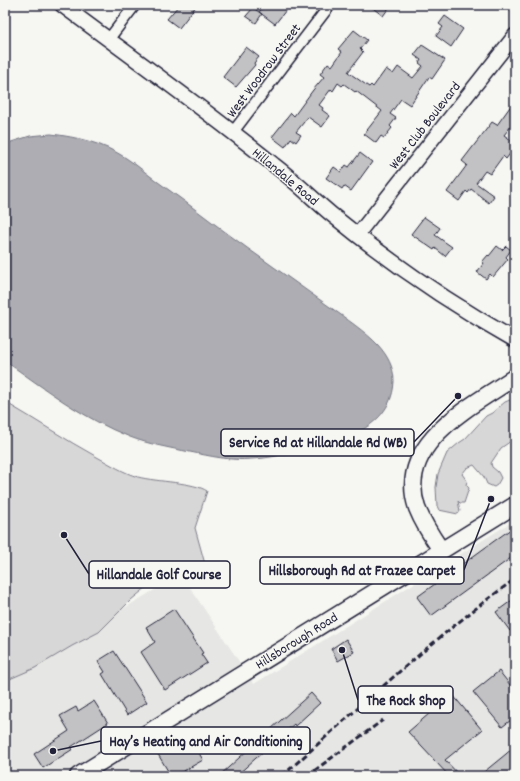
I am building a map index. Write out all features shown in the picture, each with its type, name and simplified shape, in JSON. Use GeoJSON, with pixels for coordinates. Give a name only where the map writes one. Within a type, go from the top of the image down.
{"type":"FeatureCollection","features":[{"type":"Feature","properties":{"kind":"main road","name":"Hillandale Road"},"geometry":{"type":"LineString","coordinates":[[62,5],[233,132],[358,234],[453,303],[515,340]]}},
{"type":"Feature","properties":{"kind":"main road"},"geometry":{"type":"LineString","coordinates":[[441,550],[425,525],[416,500],[414,481],[417,466],[422,453],[433,437],[448,423],[515,377]]}},
{"type":"Feature","properties":{"kind":"main road","name":"Hillsborough Road"},"geometry":{"type":"LineString","coordinates":[[78,776],[515,505]]}},
{"type":"Feature","properties":{"kind":"street"},"geometry":{"type":"LineString","coordinates":[[108,40],[135,5]]}},
{"type":"Feature","properties":{"kind":"street","name":"West Woodrow Street"},"geometry":{"type":"LineString","coordinates":[[233,132],[330,5]]}},
{"type":"Feature","properties":{"kind":"street","name":"West Club Boulevard"},"geometry":{"type":"LineString","coordinates":[[358,234],[515,35]]}},
{"type":"Feature","properties":{"kind":"shaded area"},"geometry":{"type":"Polygon","coordinates":[[[51,134],[90,142],[108,148],[126,158],[238,242],[368,335],[384,353],[394,376],[389,403],[383,412],[368,427],[348,437],[284,455],[243,459],[220,458],[152,444],[113,430],[65,403],[5,361],[5,144],[30,136],[51,134]]]}},
{"type":"Feature","properties":{"kind":"shaded area"},"geometry":{"type":"Polygon","coordinates":[[[515,398],[515,445],[511,441],[501,448],[491,463],[492,467],[498,472],[501,478],[497,485],[494,487],[487,484],[484,477],[474,465],[467,468],[462,474],[467,481],[466,485],[469,488],[464,503],[460,503],[458,501],[460,511],[458,514],[439,510],[437,506],[436,487],[438,474],[447,453],[465,439],[486,416],[505,402],[515,398]]]}},
{"type":"Feature","properties":{"kind":"shaded area"},"geometry":{"type":"Polygon","coordinates":[[[5,402],[85,450],[128,473],[146,479],[184,484],[207,491],[195,528],[208,575],[204,581],[199,584],[193,581],[190,573],[181,567],[169,571],[131,600],[99,632],[35,668],[5,681],[5,402]]]}},
{"type":"Feature","properties":{"kind":"shaded area"},"geometry":{"type":"Polygon","coordinates":[[[515,520],[515,776],[5,776],[5,680],[181,574],[254,684],[515,520]]]}},
{"type":"Feature","properties":{"kind":"building"},"geometry":{"type":"Polygon","coordinates":[[[179,5],[197,5],[179,28],[167,19],[179,5]]]}},
{"type":"Feature","properties":{"kind":"building"},"geometry":{"type":"Polygon","coordinates":[[[265,5],[290,5],[275,24],[259,12],[265,5]]]}},
{"type":"Feature","properties":{"kind":"building"},"geometry":{"type":"Polygon","coordinates":[[[369,5],[391,5],[383,16],[369,5]]]}},
{"type":"Feature","properties":{"kind":"building"},"geometry":{"type":"Polygon","coordinates":[[[253,8],[262,14],[256,23],[246,16],[253,8]]]}},
{"type":"Feature","properties":{"kind":"building"},"geometry":{"type":"Polygon","coordinates":[[[445,16],[463,29],[451,47],[436,36],[443,27],[439,24],[445,16]]]}},
{"type":"Feature","properties":{"kind":"building"},"geometry":{"type":"Polygon","coordinates":[[[354,30],[367,40],[360,49],[363,52],[348,72],[369,87],[371,85],[373,87],[386,69],[393,74],[398,67],[413,78],[423,66],[419,63],[421,60],[414,55],[422,45],[445,60],[432,79],[429,77],[410,105],[401,99],[390,114],[396,118],[390,126],[392,128],[384,138],[381,136],[376,143],[364,134],[382,111],[356,91],[355,92],[344,84],[342,86],[338,83],[333,91],[331,89],[319,105],[323,108],[322,110],[330,116],[322,127],[308,117],[296,132],[301,135],[296,142],[291,138],[285,147],[272,137],[291,113],[294,116],[324,77],[320,74],[328,63],[332,66],[342,52],[338,49],[354,30]]]}},
{"type":"Feature","properties":{"kind":"building"},"geometry":{"type":"Polygon","coordinates":[[[246,47],[259,57],[254,63],[255,65],[236,87],[223,77],[246,47]]]}},
{"type":"Feature","properties":{"kind":"building"},"geometry":{"type":"Polygon","coordinates":[[[515,100],[515,121],[504,135],[515,143],[515,147],[506,159],[503,156],[490,174],[485,171],[476,183],[494,196],[489,203],[471,189],[468,193],[466,191],[459,201],[447,192],[467,165],[462,161],[492,122],[497,125],[515,100]]]}},
{"type":"Feature","properties":{"kind":"building"},"geometry":{"type":"Polygon","coordinates":[[[360,153],[372,162],[351,191],[344,186],[342,189],[326,178],[334,167],[341,172],[346,165],[349,167],[360,153]]]}},
{"type":"Feature","properties":{"kind":"building"},"geometry":{"type":"Polygon","coordinates":[[[424,217],[440,228],[435,235],[452,247],[445,256],[435,248],[434,250],[411,234],[424,217]]]}},
{"type":"Feature","properties":{"kind":"building"},"geometry":{"type":"Polygon","coordinates":[[[497,246],[502,250],[506,246],[511,250],[506,257],[508,259],[493,277],[490,274],[486,279],[477,272],[484,263],[482,262],[497,246]]]}},
{"type":"Feature","properties":{"kind":"building"},"geometry":{"type":"Polygon","coordinates":[[[515,526],[515,555],[431,616],[417,597],[515,526]]]}},
{"type":"Feature","properties":{"kind":"building"},"geometry":{"type":"Polygon","coordinates":[[[515,598],[515,628],[510,631],[496,612],[515,598]]]}},
{"type":"Feature","properties":{"kind":"building"},"geometry":{"type":"Polygon","coordinates":[[[174,609],[203,653],[201,654],[207,663],[165,690],[141,652],[155,642],[146,627],[174,609]]]}},
{"type":"Feature","properties":{"kind":"building"},"geometry":{"type":"Polygon","coordinates":[[[346,639],[354,652],[338,661],[331,649],[346,639]]]}},
{"type":"Feature","properties":{"kind":"building"},"geometry":{"type":"Polygon","coordinates":[[[114,651],[147,702],[127,715],[102,674],[105,672],[98,661],[114,651]]]}},
{"type":"Feature","properties":{"kind":"building"},"geometry":{"type":"Polygon","coordinates":[[[499,671],[515,691],[515,717],[502,727],[473,692],[499,671]]]}},
{"type":"Feature","properties":{"kind":"building"},"geometry":{"type":"Polygon","coordinates":[[[311,693],[320,703],[295,726],[294,724],[236,776],[219,776],[311,693]]]}},
{"type":"Feature","properties":{"kind":"building"},"geometry":{"type":"Polygon","coordinates":[[[452,694],[482,730],[445,760],[460,776],[449,776],[408,732],[452,694]]]}},
{"type":"Feature","properties":{"kind":"building"},"geometry":{"type":"Polygon","coordinates":[[[94,701],[108,723],[71,747],[73,749],[43,768],[34,754],[69,731],[60,716],[76,707],[78,711],[94,701]]]}},
{"type":"Feature","properties":{"kind":"building"},"geometry":{"type":"Polygon","coordinates":[[[181,737],[186,745],[192,741],[203,760],[175,776],[171,776],[156,751],[181,737]]]}},
{"type":"Feature","properties":{"kind":"building"},"geometry":{"type":"Polygon","coordinates":[[[515,746],[515,776],[479,776],[506,754],[515,746]]]}},
{"type":"Feature","properties":{"kind":"railway"},"geometry":{"type":"LineString","coordinates":[[282,776],[425,650],[515,579]]}},
{"type":"Feature","properties":{"kind":"railway"},"geometry":{"type":"LineString","coordinates":[[307,776],[383,720]]}},
{"type":"Feature","properties":{"kind":"place","name":"Service Rd at Hillandale Rd (WB)"},"geometry":{"type":"Point","coordinates":[458,396]}},
{"type":"Feature","properties":{"kind":"place","name":"Hillsborough Rd at Frazee Carpet"},"geometry":{"type":"Point","coordinates":[491,499]}},
{"type":"Feature","properties":{"kind":"place","name":"Hillandale Golf Course"},"geometry":{"type":"Point","coordinates":[64,535]}},
{"type":"Feature","properties":{"kind":"place","name":"The Rock Shop"},"geometry":{"type":"Point","coordinates":[342,650]}},
{"type":"Feature","properties":{"kind":"place","name":"Hay’s Heating and Air Conditioning"},"geometry":{"type":"Point","coordinates":[53,751]}}]}
